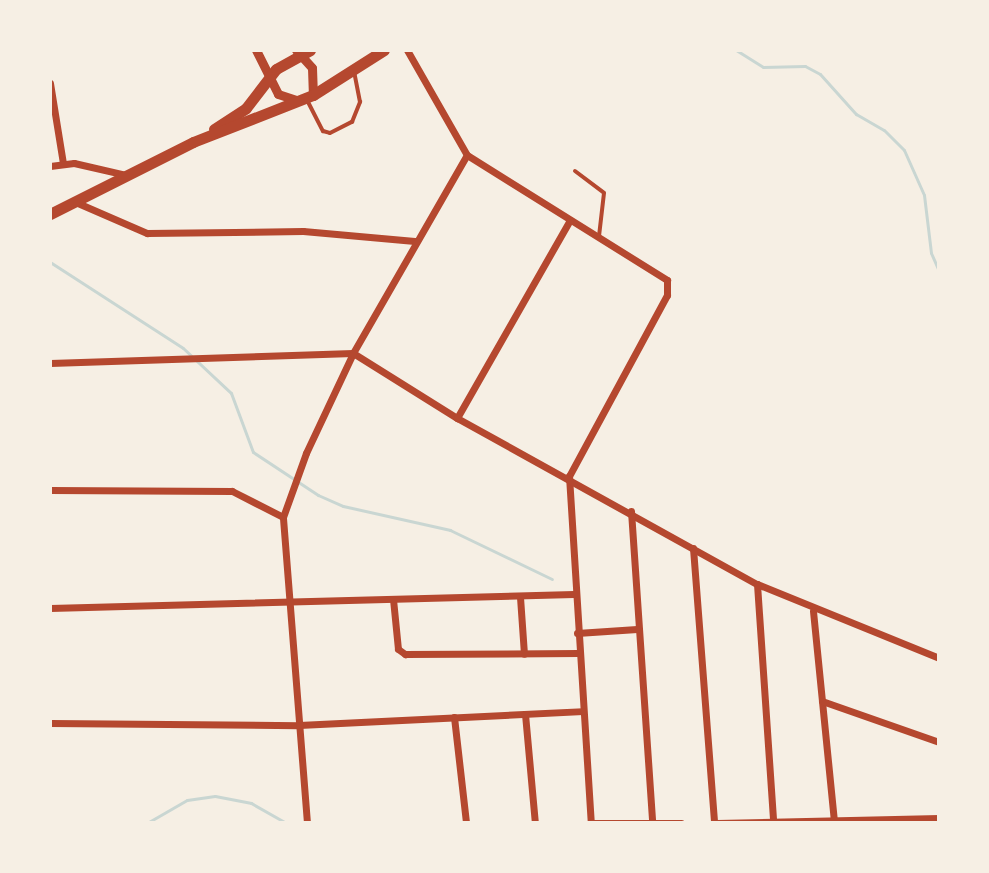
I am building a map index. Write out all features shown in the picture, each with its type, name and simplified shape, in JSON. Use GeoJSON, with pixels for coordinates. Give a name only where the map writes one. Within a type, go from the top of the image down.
{"type":"FeatureCollection","features":[{"type":"Feature","properties":{"kind":"main road"},"geometry":{"type":"LineString","coordinates":[[50,214],[193,142],[305,98],[384,50]]}},
{"type":"Feature","properties":{"kind":"main road"},"geometry":{"type":"LineString","coordinates":[[193,142],[246,108],[270,76],[303,51]]}},
{"type":"Feature","properties":{"kind":"street"},"geometry":{"type":"LineString","coordinates":[[407,50],[467,155],[661,273],[667,295],[569,476],[574,594],[591,823],[681,823]]}},
{"type":"Feature","properties":{"kind":"street"},"geometry":{"type":"LineString","coordinates":[[258,54],[278,94],[305,98],[312,68],[303,51]]}},
{"type":"Feature","properties":{"kind":"street"},"geometry":{"type":"LineString","coordinates":[[50,83],[63,163]]}},
{"type":"Feature","properties":{"kind":"street"},"geometry":{"type":"LineString","coordinates":[[307,823],[283,517],[306,453],[353,353],[467,155]]}},
{"type":"Feature","properties":{"kind":"street"},"geometry":{"type":"LineString","coordinates":[[50,166],[63,163],[127,175]]}},
{"type":"Feature","properties":{"kind":"street"},"geometry":{"type":"LineString","coordinates":[[73,201],[147,233],[330,232],[415,241]]}},
{"type":"Feature","properties":{"kind":"street"},"geometry":{"type":"LineString","coordinates":[[457,418],[570,220]]}},
{"type":"Feature","properties":{"kind":"street"},"geometry":{"type":"LineString","coordinates":[[50,363],[353,353],[457,418],[569,476],[757,584],[813,611],[939,658]]}},
{"type":"Feature","properties":{"kind":"street"},"geometry":{"type":"LineString","coordinates":[[50,490],[232,491],[283,517]]}},
{"type":"Feature","properties":{"kind":"street"},"geometry":{"type":"LineString","coordinates":[[631,511],[652,823]]}},
{"type":"Feature","properties":{"kind":"street"},"geometry":{"type":"LineString","coordinates":[[693,548],[716,823],[939,818]]}},
{"type":"Feature","properties":{"kind":"street"},"geometry":{"type":"LineString","coordinates":[[757,584],[773,821]]}},
{"type":"Feature","properties":{"kind":"street"},"geometry":{"type":"LineString","coordinates":[[50,608],[574,594]]}},
{"type":"Feature","properties":{"kind":"street"},"geometry":{"type":"LineString","coordinates":[[520,597],[524,654]]}},
{"type":"Feature","properties":{"kind":"street"},"geometry":{"type":"LineString","coordinates":[[393,599],[398,649],[405,654],[579,653]]}},
{"type":"Feature","properties":{"kind":"street"},"geometry":{"type":"LineString","coordinates":[[813,611],[834,822]]}},
{"type":"Feature","properties":{"kind":"street"},"geometry":{"type":"LineString","coordinates":[[577,633],[637,629]]}},
{"type":"Feature","properties":{"kind":"street"},"geometry":{"type":"LineString","coordinates":[[822,701],[939,742]]}},
{"type":"Feature","properties":{"kind":"street"},"geometry":{"type":"LineString","coordinates":[[50,723],[299,725],[583,711]]}},
{"type":"Feature","properties":{"kind":"street"},"geometry":{"type":"LineString","coordinates":[[525,714],[535,823]]}},
{"type":"Feature","properties":{"kind":"street"},"geometry":{"type":"LineString","coordinates":[[454,717],[466,823]]}},
{"type":"Feature","properties":{"kind":"lane"},"geometry":{"type":"LineString","coordinates":[[305,98],[323,131],[330,133],[352,122],[360,102],[354,68]]}},
{"type":"Feature","properties":{"kind":"lane"},"geometry":{"type":"LineString","coordinates":[[575,171],[604,193],[599,236]]}},
{"type":"Feature","properties":{"kind":"waterway"},"geometry":{"type":"LineString","coordinates":[[736,50],[763,67],[805,66],[820,74],[856,114],[884,130],[904,150],[924,195],[931,253],[939,271]]}},
{"type":"Feature","properties":{"kind":"waterway"},"geometry":{"type":"LineString","coordinates":[[50,262],[183,348],[231,393],[253,452],[318,495],[343,506],[450,530],[552,579]]}},
{"type":"Feature","properties":{"kind":"waterway"},"geometry":{"type":"LineString","coordinates":[[147,823],[187,800],[215,796],[251,803],[286,823]]}}]}
